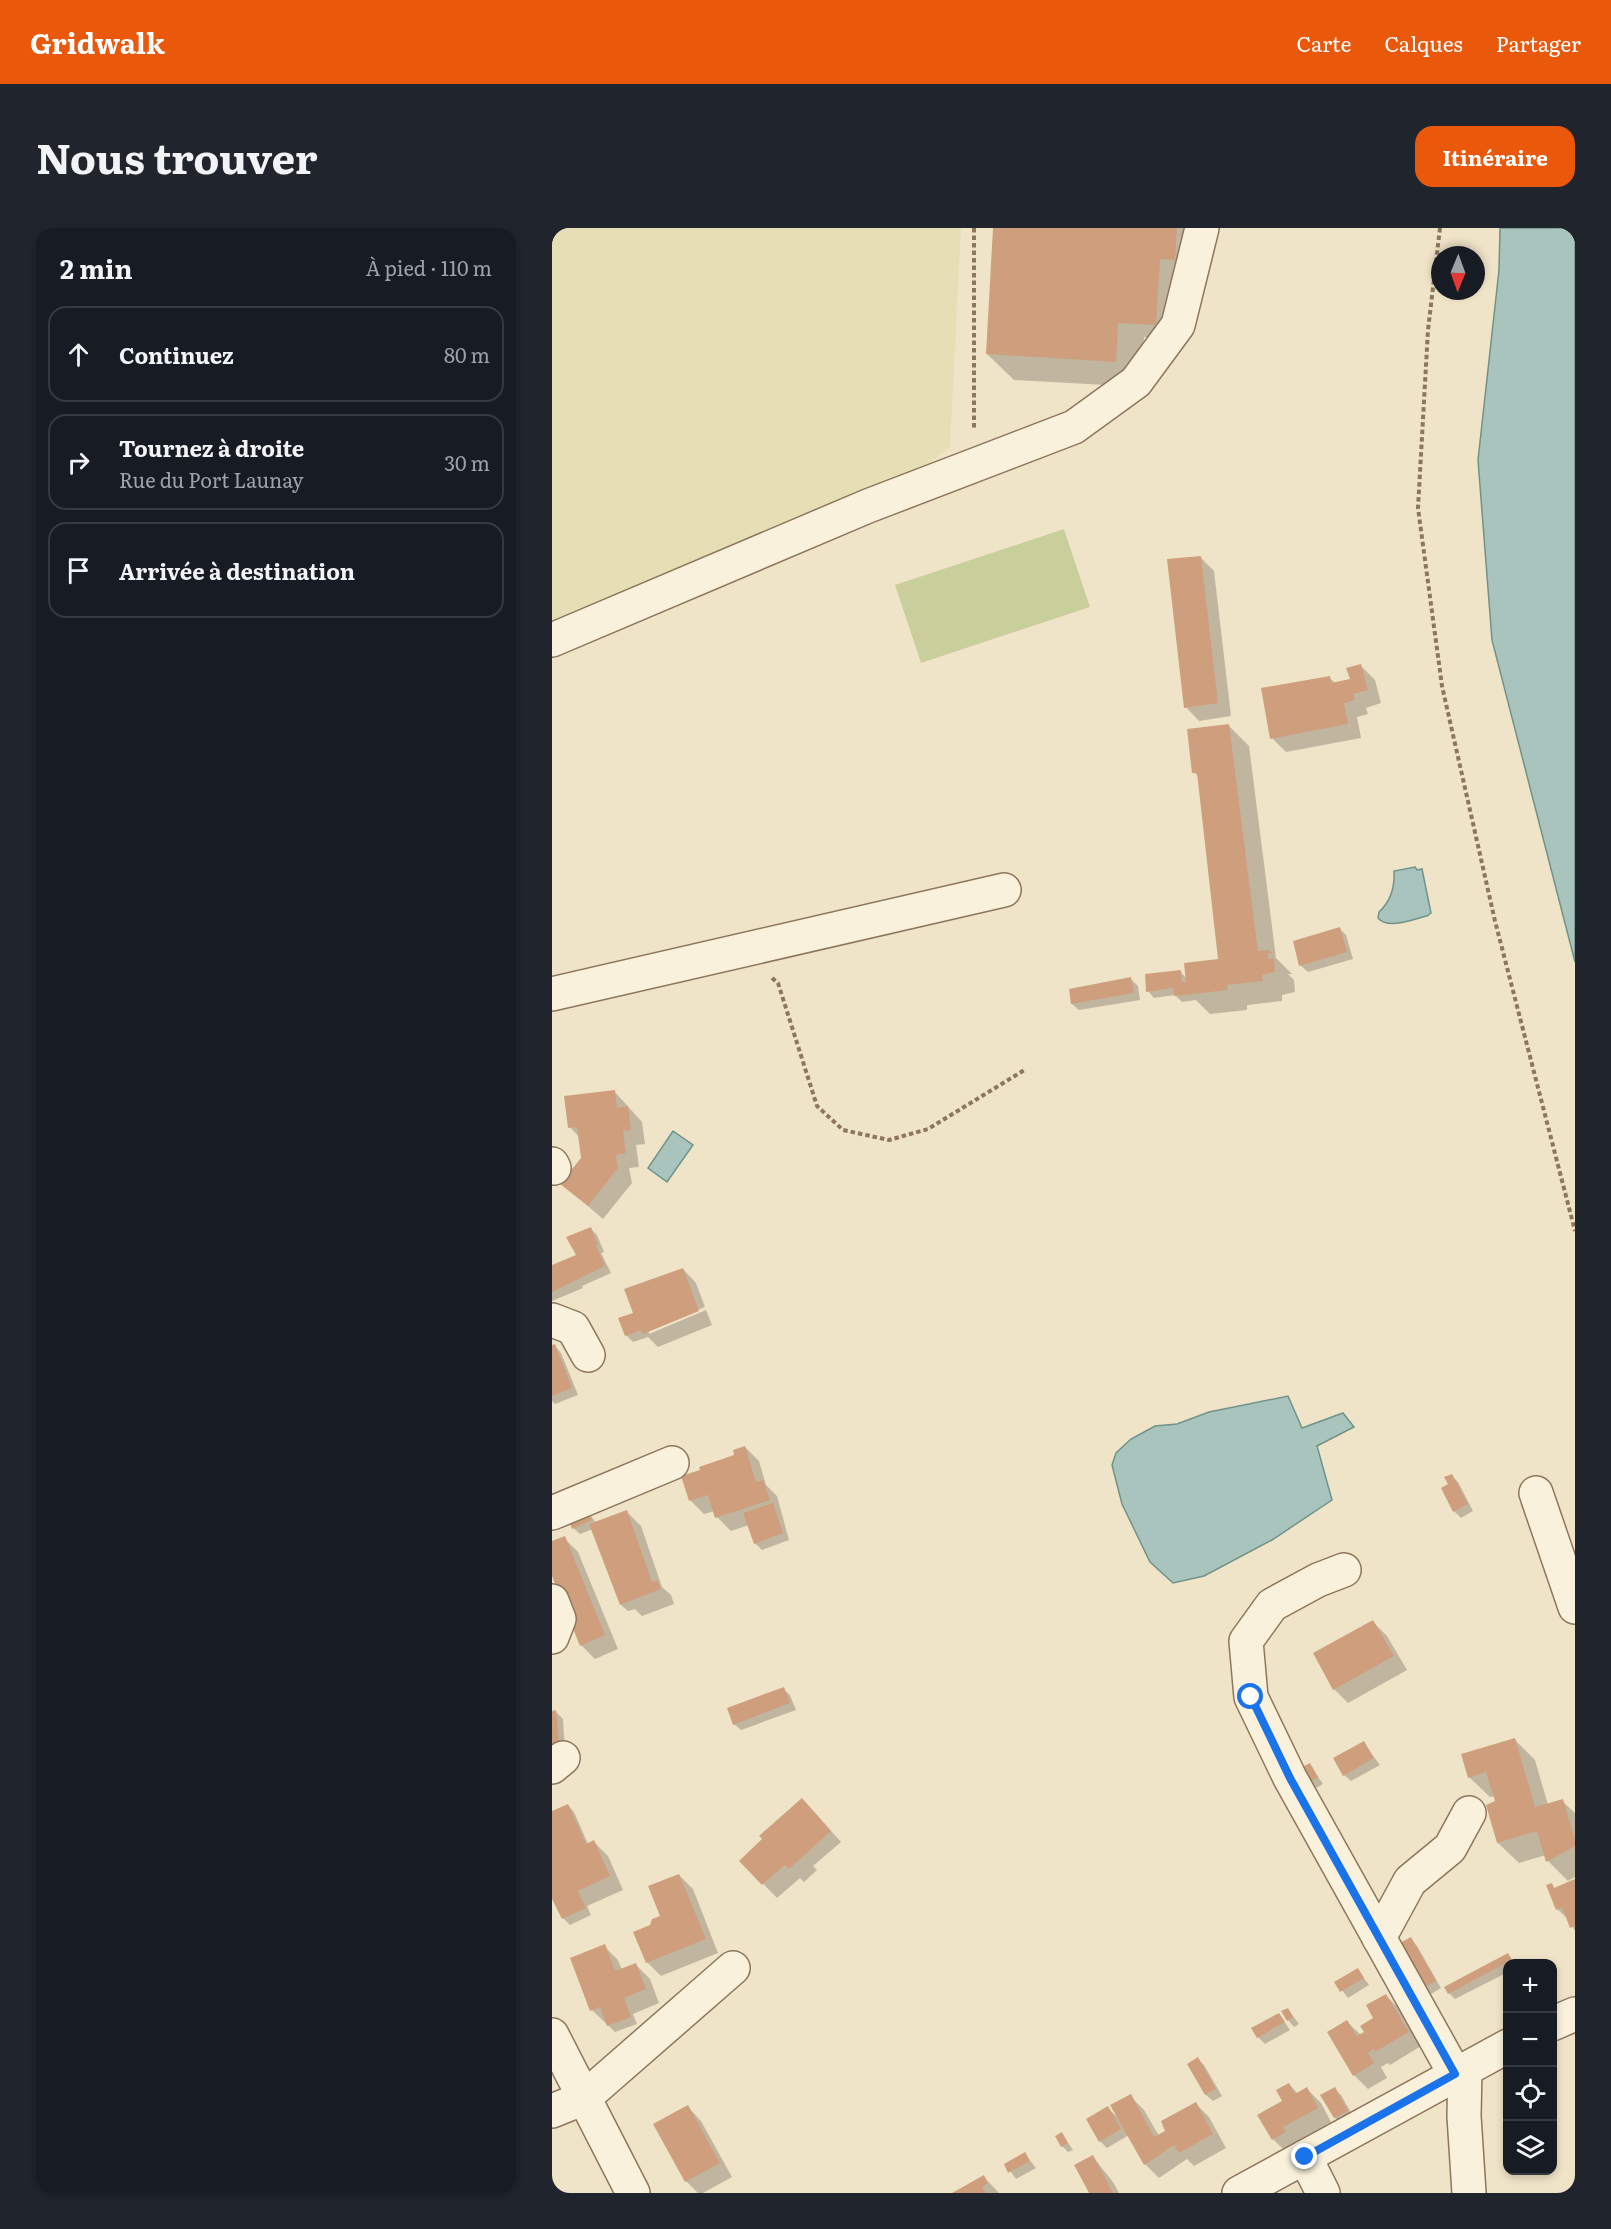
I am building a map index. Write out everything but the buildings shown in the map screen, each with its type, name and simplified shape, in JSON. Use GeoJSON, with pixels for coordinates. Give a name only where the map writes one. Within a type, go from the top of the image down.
{"type":"FeatureCollection","features":[{"type":"Feature","properties":{"kind":"street"},"geometry":{"type":"LineString","coordinates":[[552,640],[868,506],[1074,427],[1136,382],[1178,325],[1202,228]]}},
{"type":"Feature","properties":{"kind":"street"},"geometry":{"type":"LineString","coordinates":[[552,994],[1004,890]]}},
{"type":"Feature","properties":{"kind":"street"},"geometry":{"type":"LineString","coordinates":[[552,1320],[573,1329],[588,1355]]}},
{"type":"Feature","properties":{"kind":"street"},"geometry":{"type":"LineString","coordinates":[[552,1513],[672,1463]]}},
{"type":"Feature","properties":{"kind":"street"},"geometry":{"type":"LineString","coordinates":[[1536,1493],[1575,1607]]}},
{"type":"Feature","properties":{"kind":"street"},"geometry":{"type":"LineString","coordinates":[[1344,1570],[1318,1580],[1272,1605],[1245,1641],[1251,1697],[1290,1778],[1379,1938],[1460,2072],[1468,2193]]}},
{"type":"Feature","properties":{"kind":"street"},"geometry":{"type":"LineString","coordinates":[[552,1601],[559,1619],[552,1637]]}},
{"type":"Feature","properties":{"kind":"street"},"geometry":{"type":"LineString","coordinates":[[1379,1938],[1410,1881],[1450,1848],[1469,1814]]}},
{"type":"Feature","properties":{"kind":"street"},"geometry":{"type":"LineString","coordinates":[[552,2111],[584,2098],[733,1968]]}},
{"type":"Feature","properties":{"kind":"street"},"geometry":{"type":"LineString","coordinates":[[1557,2022],[1575,2014]]}},
{"type":"Feature","properties":{"kind":"street"},"geometry":{"type":"LineString","coordinates":[[552,2035],[633,2193]]}},
{"type":"Feature","properties":{"kind":"street"},"geometry":{"type":"LineString","coordinates":[[1239,2193],[1503,2049]]}},
{"type":"Feature","properties":{"kind":"street"},"geometry":{"type":"LineString","coordinates":[[1305,2157],[1323,2193]]}},
{"type":"Feature","properties":{"kind":"path"},"geometry":{"type":"LineString","coordinates":[[974,228],[975,465]]}},
{"type":"Feature","properties":{"kind":"path"},"geometry":{"type":"LineString","coordinates":[[1440,228],[1428,330],[1418,508],[1437,650],[1442,686],[1495,921],[1575,1231]]}},
{"type":"Feature","properties":{"kind":"path"},"geometry":{"type":"LineString","coordinates":[[739,951],[778,983],[817,1106],[843,1130],[890,1140],[928,1129],[1026,1069]]}},
{"type":"Feature","properties":{"kind":"shaded area"},"geometry":{"type":"Polygon","coordinates":[[[552,228],[961,228],[950,447],[925,466],[552,627],[552,228]]]}},
{"type":"Feature","properties":{"kind":"green space"},"geometry":{"type":"Polygon","coordinates":[[[1064,529],[1090,607],[921,663],[895,585],[1064,529]]]}},
{"type":"Feature","properties":{"kind":"water"},"geometry":{"type":"Polygon","coordinates":[[[1500,228],[1575,228],[1575,962],[1492,640],[1478,460],[1499,270],[1500,228]]]}},
{"type":"Feature","properties":{"kind":"water"},"geometry":{"type":"Polygon","coordinates":[[[1415,867],[1417,870],[1422,869],[1431,913],[1401,923],[1382,921],[1378,918],[1379,912],[1391,894],[1394,871],[1415,867]]]}},
{"type":"Feature","properties":{"kind":"water"},"geometry":{"type":"Polygon","coordinates":[[[673,1131],[693,1145],[667,1182],[648,1168],[673,1131]]]}},
{"type":"Feature","properties":{"kind":"water"},"geometry":{"type":"Polygon","coordinates":[[[1288,1396],[1302,1428],[1343,1413],[1354,1427],[1317,1446],[1332,1500],[1272,1540],[1204,1576],[1173,1583],[1150,1562],[1122,1504],[1112,1465],[1116,1453],[1131,1439],[1155,1426],[1177,1424],[1209,1412],[1288,1396]]]}},
{"type":"Feature","properties":{"kind":"route"},"geometry":{"type":"LineString","coordinates":[[1251,1697],[1290,1778],[1455,2074],[1305,2157]]}}]}
